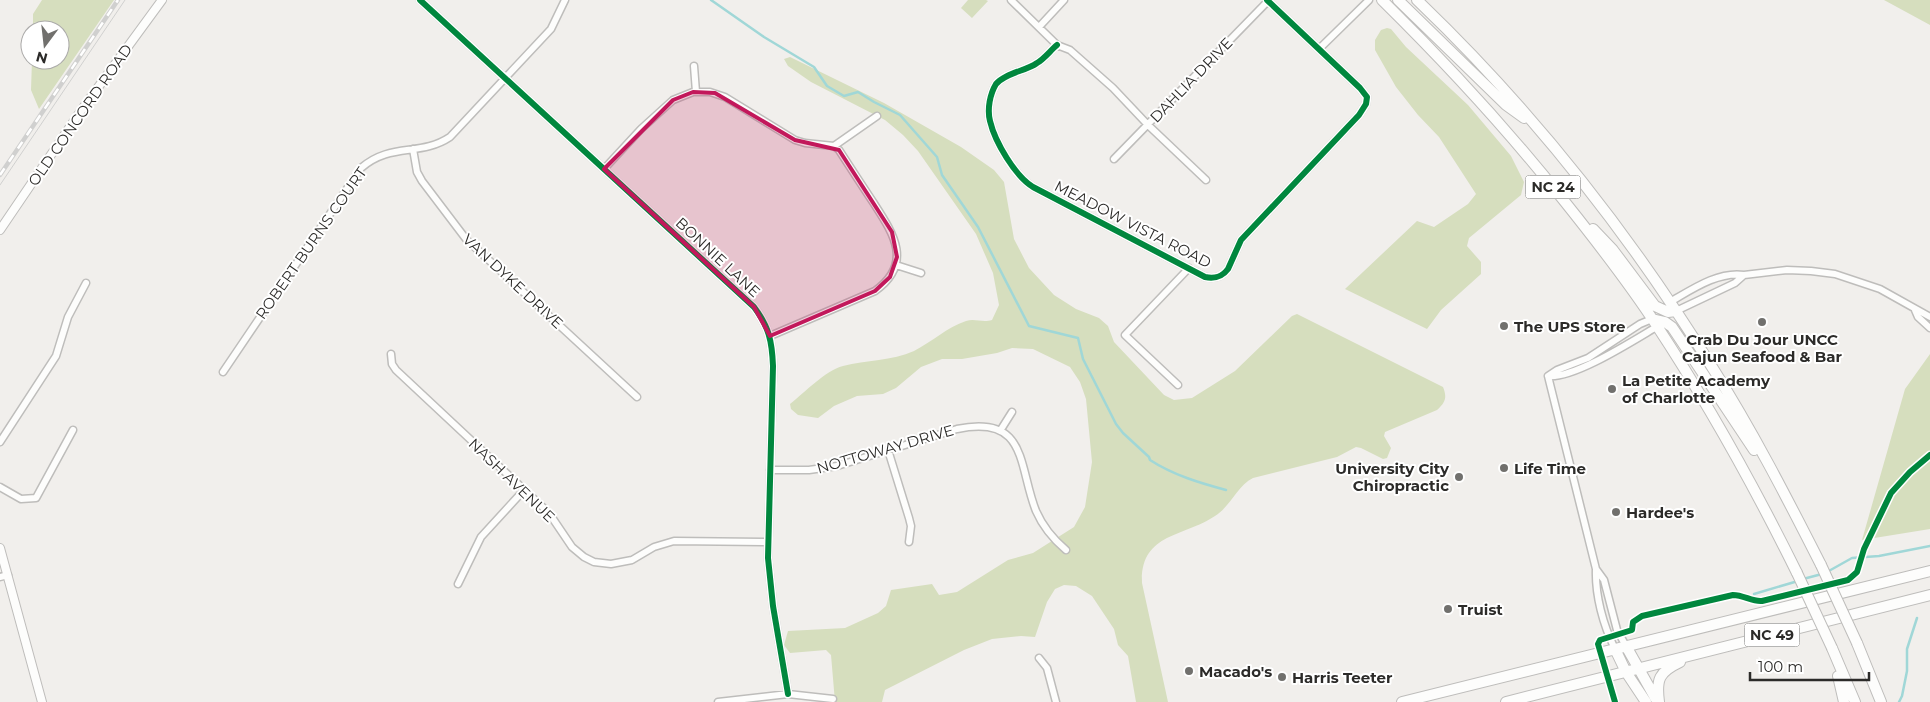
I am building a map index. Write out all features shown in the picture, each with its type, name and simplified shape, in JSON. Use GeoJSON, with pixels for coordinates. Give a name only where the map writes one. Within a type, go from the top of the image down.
{"type":"FeatureCollection","features":[{"type":"Feature","properties":{"kind":"main road","name":"NC 24"},"geometry":{"type":"LineString","coordinates":[[1382,0],[1479,99],[1516,141],[1620,273],[1655,323],[1738,458],[1797,573],[1855,702]]}},
{"type":"Feature","properties":{"kind":"main road"},"geometry":{"type":"LineString","coordinates":[[1398,0],[1506,105],[1542,133]]}},
{"type":"Feature","properties":{"kind":"main road","name":"NC 24"},"geometry":{"type":"LineString","coordinates":[[1417,0],[1484,67],[1542,133],[1617,226],[1676,311],[1740,412],[1821,565],[1881,702]]}},
{"type":"Feature","properties":{"kind":"main road"},"geometry":{"type":"LineString","coordinates":[[1577,217],[1590,227],[1612,250],[1654,306],[1668,312],[1676,311]]}},
{"type":"Feature","properties":{"kind":"main road"},"geometry":{"type":"LineString","coordinates":[[1655,323],[1665,322],[1672,328],[1737,426],[1770,468]]}},
{"type":"Feature","properties":{"kind":"main road","name":"NC 49"},"geometry":{"type":"LineString","coordinates":[[1402,702],[1419,700],[1626,646],[1930,571]]}},
{"type":"Feature","properties":{"kind":"main road","name":"NC 49"},"geometry":{"type":"LineString","coordinates":[[1506,702],[1930,595]]}},
{"type":"Feature","properties":{"kind":"main road"},"geometry":{"type":"LineString","coordinates":[[1626,646],[1658,702]]}},
{"type":"Feature","properties":{"kind":"main road"},"geometry":{"type":"LineString","coordinates":[[1832,648],[1844,702]]}},
{"type":"Feature","properties":{"kind":"main road"},"geometry":{"type":"LineString","coordinates":[[1615,649],[1626,672],[1646,702]]}},
{"type":"Feature","properties":{"kind":"main road"},"geometry":{"type":"LineString","coordinates":[[1658,702],[1658,683],[1664,670],[1701,652]]}},
{"type":"Feature","properties":{"kind":"street","name":"OLD CONCORD ROAD"},"geometry":{"type":"LineString","coordinates":[[0,230],[80,112],[162,0]]}},
{"type":"Feature","properties":{"kind":"street","name":"BONNIE LANE"},"geometry":{"type":"LineString","coordinates":[[420,0],[754,307],[770,336],[772,366],[768,542],[770,590],[788,694]]}},
{"type":"Feature","properties":{"kind":"street","name":"ROBERT BURNS COURT"},"geometry":{"type":"LineString","coordinates":[[223,372],[360,168],[379,155],[436,145],[450,137],[551,28],[565,0]]}},
{"type":"Feature","properties":{"kind":"street"},"geometry":{"type":"LineString","coordinates":[[1010,0],[1056,45],[1070,50],[1114,88],[1148,125],[1206,180]]}},
{"type":"Feature","properties":{"kind":"street"},"geometry":{"type":"LineString","coordinates":[[1039,27],[1064,0]]}},
{"type":"Feature","properties":{"kind":"street","name":"MEADOW VISTA ROAD"},"geometry":{"type":"LineString","coordinates":[[1056,45],[1038,63],[997,83],[992,94],[988,112],[990,121],[999,143],[1018,176],[1032,187],[1189,268],[1210,278],[1215,278],[1225,273],[1241,240],[1361,113],[1366,104],[1367,97],[1268,0]]}},
{"type":"Feature","properties":{"kind":"street","name":"DAHLIA DRIVE"},"geometry":{"type":"LineString","coordinates":[[1114,159],[1268,0]]}},
{"type":"Feature","properties":{"kind":"street"},"geometry":{"type":"LineString","coordinates":[[1319,49],[1369,0]]}},
{"type":"Feature","properties":{"kind":"street"},"geometry":{"type":"LineString","coordinates":[[694,66],[696,92]]}},
{"type":"Feature","properties":{"kind":"street"},"geometry":{"type":"LineString","coordinates":[[604,169],[640,129],[673,100],[696,92],[710,92],[725,97],[794,140],[834,146],[839,150],[892,232],[897,247],[896,265],[887,282],[875,292],[770,336]]}},
{"type":"Feature","properties":{"kind":"street"},"geometry":{"type":"LineString","coordinates":[[834,146],[877,116]]}},
{"type":"Feature","properties":{"kind":"street","name":"VAN DYKE DRIVE"},"geometry":{"type":"LineString","coordinates":[[413,149],[417,172],[422,181],[462,234],[637,397]]}},
{"type":"Feature","properties":{"kind":"street"},"geometry":{"type":"LineString","coordinates":[[896,265],[921,273]]}},
{"type":"Feature","properties":{"kind":"street"},"geometry":{"type":"LineString","coordinates":[[1178,385],[1125,335],[1189,268]]}},
{"type":"Feature","properties":{"kind":"street"},"geometry":{"type":"LineString","coordinates":[[1670,302],[1718,278],[1732,274],[1744,275],[1787,270],[1811,271],[1835,274],[1880,289],[1930,317]]}},
{"type":"Feature","properties":{"kind":"street"},"geometry":{"type":"LineString","coordinates":[[1676,311],[1735,283],[1744,275]]}},
{"type":"Feature","properties":{"kind":"street"},"geometry":{"type":"LineString","coordinates":[[0,442],[56,356],[68,317],[86,283]]}},
{"type":"Feature","properties":{"kind":"street"},"geometry":{"type":"LineString","coordinates":[[1915,310],[1918,317],[1930,328]]}},
{"type":"Feature","properties":{"kind":"street"},"geometry":{"type":"LineString","coordinates":[[1548,376],[1557,370],[1588,358],[1640,324],[1655,323]]}},
{"type":"Feature","properties":{"kind":"street"},"geometry":{"type":"LineString","coordinates":[[1548,376],[1558,376],[1600,360],[1655,323]]}},
{"type":"Feature","properties":{"kind":"street","name":"NASH AVENUE"},"geometry":{"type":"LineString","coordinates":[[391,354],[392,364],[396,370],[549,513],[572,547],[584,557],[600,563],[622,563],[632,560],[654,547],[674,541],[768,542]]}},
{"type":"Feature","properties":{"kind":"street"},"geometry":{"type":"LineString","coordinates":[[1548,376],[1596,569],[1596,589],[1610,639],[1615,649]]}},
{"type":"Feature","properties":{"kind":"street"},"geometry":{"type":"LineString","coordinates":[[1012,412],[1000,431],[1015,443],[1020,453],[1034,504],[1042,524],[1050,535],[1066,550]]}},
{"type":"Feature","properties":{"kind":"street","name":"NOTTOWAY DRIVE"},"geometry":{"type":"LineString","coordinates":[[770,470],[819,469],[972,426],[983,426],[1000,431]]}},
{"type":"Feature","properties":{"kind":"street"},"geometry":{"type":"LineString","coordinates":[[0,487],[21,499],[36,498],[73,430]]}},
{"type":"Feature","properties":{"kind":"street"},"geometry":{"type":"LineString","coordinates":[[888,450],[909,518],[909,542]]}},
{"type":"Feature","properties":{"kind":"street"},"geometry":{"type":"LineString","coordinates":[[458,584],[481,537],[524,490]]}},
{"type":"Feature","properties":{"kind":"street"},"geometry":{"type":"LineString","coordinates":[[0,548],[4,576],[42,702]]}},
{"type":"Feature","properties":{"kind":"street"},"geometry":{"type":"LineString","coordinates":[[1596,569],[1604,580],[1617,630],[1626,646]]}},
{"type":"Feature","properties":{"kind":"street"},"geometry":{"type":"LineString","coordinates":[[1039,658],[1047,668],[1056,702]]}},
{"type":"Feature","properties":{"kind":"street"},"geometry":{"type":"LineString","coordinates":[[718,702],[788,694],[833,699]]}},
{"type":"Feature","properties":{"kind":"highlighted area"},"geometry":{"type":"Polygon","coordinates":[[[693,92],[715,93],[795,140],[839,150],[892,232],[897,257],[890,277],[875,291],[770,336],[754,307],[604,169],[673,100],[693,92]]]}},
{"type":"Feature","properties":{"kind":"green space"},"geometry":{"type":"Polygon","coordinates":[[[42,0],[114,0],[70,64],[70,20],[33,20],[33,14],[42,0]]]}},
{"type":"Feature","properties":{"kind":"green space"},"geometry":{"type":"Polygon","coordinates":[[[968,0],[988,1],[972,18],[961,8],[968,0]]]}},
{"type":"Feature","properties":{"kind":"green space"},"geometry":{"type":"Polygon","coordinates":[[[1884,0],[1930,0],[1930,25],[1884,0]]]}},
{"type":"Feature","properties":{"kind":"green space"},"geometry":{"type":"Polygon","coordinates":[[[1391,29],[1406,47],[1468,105],[1511,156],[1524,182],[1521,195],[1469,238],[1467,246],[1481,262],[1481,274],[1441,310],[1427,329],[1345,289],[1417,221],[1434,227],[1468,204],[1476,194],[1439,137],[1418,115],[1396,87],[1375,50],[1375,40],[1381,30],[1391,29]]]}},
{"type":"Feature","properties":{"kind":"green space"},"geometry":{"type":"Polygon","coordinates":[[[790,57],[884,103],[961,147],[994,170],[1004,182],[1014,239],[1029,268],[1054,295],[1076,309],[1099,318],[1108,326],[1114,342],[1164,395],[1174,400],[1192,398],[1235,371],[1292,316],[1297,314],[1443,387],[1445,399],[1437,410],[1385,432],[1384,436],[1391,448],[1387,458],[1383,459],[1356,447],[1337,457],[1253,478],[1243,486],[1221,512],[1203,523],[1166,539],[1156,545],[1148,554],[1143,567],[1142,583],[1168,702],[1136,702],[1128,656],[1118,645],[1114,629],[1092,596],[1076,586],[1064,585],[1055,589],[1047,602],[1035,637],[1021,636],[992,639],[964,650],[885,690],[882,702],[835,702],[831,655],[826,650],[790,653],[784,645],[788,631],[845,628],[878,613],[886,606],[891,590],[932,584],[939,595],[957,592],[1008,560],[1033,553],[1074,527],[1085,507],[1092,462],[1086,399],[1080,382],[1070,367],[1033,349],[1012,348],[997,353],[962,359],[942,359],[921,367],[896,388],[883,394],[857,396],[834,406],[818,418],[798,415],[791,409],[790,404],[829,372],[843,366],[888,359],[914,351],[946,331],[969,320],[992,320],[999,305],[993,273],[976,234],[918,151],[885,120],[811,82],[788,66],[784,59],[790,57]]]}},
{"type":"Feature","properties":{"kind":"green space"},"geometry":{"type":"Polygon","coordinates":[[[32,70],[66,70],[39,109],[31,90],[32,70]]]}},
{"type":"Feature","properties":{"kind":"green space"},"geometry":{"type":"Polygon","coordinates":[[[1930,354],[1930,529],[1862,540],[1905,389],[1930,354]]]}},
{"type":"Feature","properties":{"kind":"waterway"},"geometry":{"type":"LineString","coordinates":[[711,0],[764,37],[814,67],[827,86],[844,96],[858,92],[900,115],[937,157],[942,175],[978,227],[1029,326],[1078,338],[1083,359],[1116,424],[1150,460],[1177,474],[1226,490]]}},
{"type":"Feature","properties":{"kind":"waterway"},"geometry":{"type":"LineString","coordinates":[[1827,572],[1852,558],[1879,556],[1930,546]]}},
{"type":"Feature","properties":{"kind":"waterway"},"geometry":{"type":"LineString","coordinates":[[1803,579],[1822,574]]}},
{"type":"Feature","properties":{"kind":"waterway"},"geometry":{"type":"LineString","coordinates":[[1754,594],[1798,581]]}},
{"type":"Feature","properties":{"kind":"waterway"},"geometry":{"type":"LineString","coordinates":[[1899,702],[1907,671],[1907,649],[1917,618]]}},
{"type":"Feature","properties":{"kind":"tram line"},"geometry":{"type":"LineString","coordinates":[[0,185],[125,0]]}},
{"type":"Feature","properties":{"kind":"railway"},"geometry":{"type":"LineString","coordinates":[[0,175],[118,0]]}},
{"type":"Feature","properties":{"kind":"cycle path"},"geometry":{"type":"LineString","coordinates":[[420,0],[754,307],[763,321],[771,342],[773,366],[768,558],[773,606],[788,694]]}},
{"type":"Feature","properties":{"kind":"cycle path"},"geometry":{"type":"LineString","coordinates":[[1057,45],[1040,61],[1005,77],[994,88],[989,116],[996,139],[1007,158],[1019,175],[1033,187],[1205,277],[1212,278],[1221,276],[1228,269],[1241,240],[1359,115],[1366,104],[1367,97],[1360,88],[1267,0]]}},
{"type":"Feature","properties":{"kind":"cycle path"},"geometry":{"type":"LineString","coordinates":[[1615,702],[1598,644],[1600,640],[1632,630],[1633,622],[1642,616],[1733,595],[1762,601],[1848,580],[1857,572],[1864,549],[1891,493],[1910,472],[1930,455]]}},
{"type":"Feature","properties":{"kind":"place","name":"Crab Du Jour UNCC Cajun Seafood & Bar"},"geometry":{"type":"Point","coordinates":[1762,322]}},
{"type":"Feature","properties":{"kind":"place","name":"The UPS Store"},"geometry":{"type":"Point","coordinates":[1504,326]}},
{"type":"Feature","properties":{"kind":"place","name":"La Petite Academy of Charlotte"},"geometry":{"type":"Point","coordinates":[1612,389]}},
{"type":"Feature","properties":{"kind":"place","name":"Life Time"},"geometry":{"type":"Point","coordinates":[1504,468]}},
{"type":"Feature","properties":{"kind":"place","name":"University City Chiropractic"},"geometry":{"type":"Point","coordinates":[1459,477]}},
{"type":"Feature","properties":{"kind":"place","name":"Hardee's"},"geometry":{"type":"Point","coordinates":[1616,512]}},
{"type":"Feature","properties":{"kind":"place","name":"Truist"},"geometry":{"type":"Point","coordinates":[1448,609]}},
{"type":"Feature","properties":{"kind":"place","name":"Macado's"},"geometry":{"type":"Point","coordinates":[1189,671]}},
{"type":"Feature","properties":{"kind":"place","name":"Harris Teeter"},"geometry":{"type":"Point","coordinates":[1282,677]}}]}
